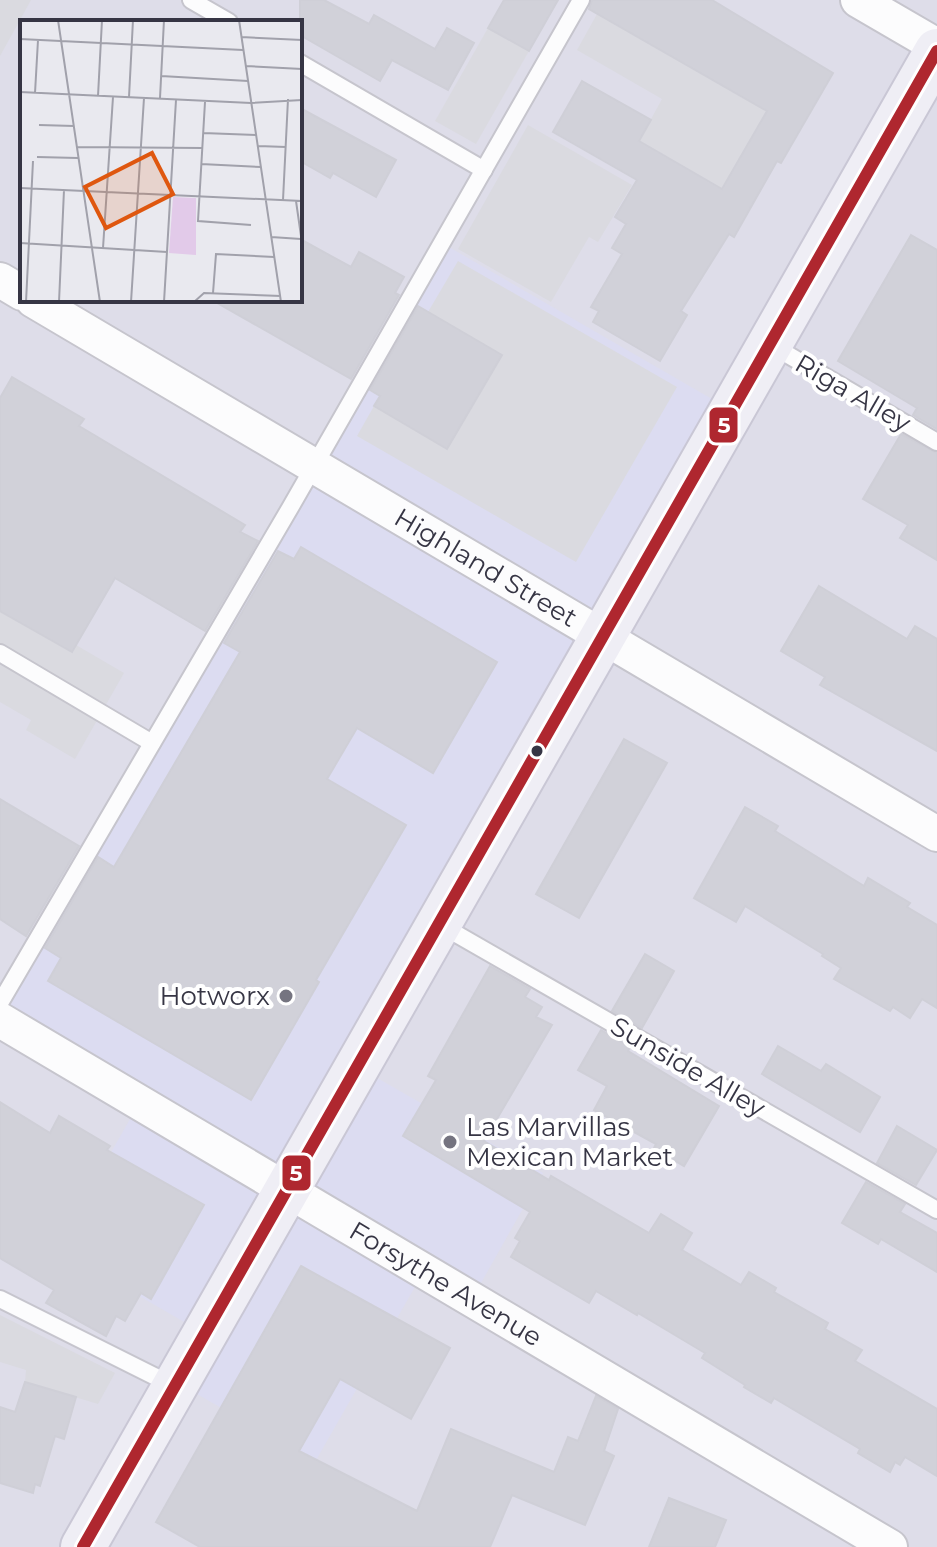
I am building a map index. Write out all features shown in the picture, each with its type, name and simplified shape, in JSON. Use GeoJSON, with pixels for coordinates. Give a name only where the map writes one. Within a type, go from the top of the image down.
{"type":"FeatureCollection","features":[{"type":"Feature","properties":{"kind":"main road"},"geometry":{"type":"LineString","coordinates":[[83,1547],[937,49]]}},
{"type":"Feature","properties":{"kind":"street"},"geometry":{"type":"LineString","coordinates":[[858,0],[937,49]]}},
{"type":"Feature","properties":{"kind":"street"},"geometry":{"type":"LineString","coordinates":[[0,280],[20,292]]}},
{"type":"Feature","properties":{"kind":"street","name":"Highland Street"},"geometry":{"type":"LineString","coordinates":[[36,302],[937,834]]}},
{"type":"Feature","properties":{"kind":"street","name":"Forsythe Avenue"},"geometry":{"type":"LineString","coordinates":[[0,1020],[890,1547]]}},
{"type":"Feature","properties":{"kind":"lane"},"geometry":{"type":"LineString","coordinates":[[191,0],[226,20]]}},
{"type":"Feature","properties":{"kind":"lane"},"geometry":{"type":"LineString","coordinates":[[0,1003],[315,466],[581,0]]}},
{"type":"Feature","properties":{"kind":"lane"},"geometry":{"type":"LineString","coordinates":[[302,64],[484,170]]}},
{"type":"Feature","properties":{"kind":"lane","name":"Riga Alley"},"geometry":{"type":"LineString","coordinates":[[769,343],[937,442]]}},
{"type":"Feature","properties":{"kind":"lane"},"geometry":{"type":"LineString","coordinates":[[0,653],[152,743]]}},
{"type":"Feature","properties":{"kind":"lane","name":"Sunside Alley"},"geometry":{"type":"LineString","coordinates":[[439,924],[937,1210]]}},
{"type":"Feature","properties":{"kind":"lane"},"geometry":{"type":"LineString","coordinates":[[0,1299],[175,1387]]}},
{"type":"Feature","properties":{"kind":"shaded area"},"geometry":{"type":"Polygon","coordinates":[[[0,0],[937,0],[937,1547],[0,1547],[0,0]]]}},
{"type":"Feature","properties":{"kind":"shaded area"},"geometry":{"type":"Polygon","coordinates":[[[0,0],[31,0],[0,56],[0,0]]]}},
{"type":"Feature","properties":{"kind":"shaded area"},"geometry":{"type":"Polygon","coordinates":[[[597,14],[727,87],[771,103],[746,147],[776,164],[752,206],[639,141],[662,99],[577,50],[597,14]]]}},
{"type":"Feature","properties":{"kind":"shaded area"},"geometry":{"type":"Polygon","coordinates":[[[488,28],[529,51],[476,144],[435,121],[488,28]]]}},
{"type":"Feature","properties":{"kind":"shaded area"},"geometry":{"type":"Polygon","coordinates":[[[528,125],[632,185],[598,242],[589,237],[551,302],[458,249],[528,125]]]}},
{"type":"Feature","properties":{"kind":"shaded area"},"geometry":{"type":"Polygon","coordinates":[[[442,243],[731,410],[358,1067],[543,1173],[472,1299],[424,1271],[315,1462],[178,1383],[205,1334],[56,1248],[137,1107],[0,1003],[442,243]]]}},
{"type":"Feature","properties":{"kind":"shaded area"},"geometry":{"type":"Polygon","coordinates":[[[458,261],[677,387],[576,562],[357,436],[374,406],[447,449],[501,355],[428,312],[458,261]]]}},
{"type":"Feature","properties":{"kind":"shaded area"},"geometry":{"type":"Polygon","coordinates":[[[0,611],[71,652],[76,645],[124,673],[75,759],[26,730],[31,720],[0,702],[0,611]]]}},
{"type":"Feature","properties":{"kind":"shaded area"},"geometry":{"type":"Polygon","coordinates":[[[0,1315],[115,1373],[98,1404],[25,1382],[26,1370],[0,1362],[0,1315]]]}},
{"type":"Feature","properties":{"kind":"building"},"geometry":{"type":"Polygon","coordinates":[[[300,0],[324,0],[369,24],[374,15],[435,49],[447,28],[474,43],[448,90],[392,60],[380,81],[302,36],[300,0]]]}},
{"type":"Feature","properties":{"kind":"building"},"geometry":{"type":"Polygon","coordinates":[[[504,0],[558,0],[529,51],[488,28],[504,0]]]}},
{"type":"Feature","properties":{"kind":"building"},"geometry":{"type":"Polygon","coordinates":[[[592,0],[712,0],[833,73],[781,163],[777,161],[734,237],[729,234],[681,311],[687,315],[660,361],[593,322],[599,311],[591,307],[622,254],[612,248],[626,224],[615,217],[637,180],[553,132],[582,81],[651,120],[639,141],[722,189],[767,111],[589,9],[592,0]]]}},
{"type":"Feature","properties":{"kind":"building"},"geometry":{"type":"Polygon","coordinates":[[[302,109],[396,160],[376,197],[333,173],[330,178],[302,162],[302,109]]]}},
{"type":"Feature","properties":{"kind":"building"},"geometry":{"type":"Polygon","coordinates":[[[911,235],[937,250],[937,429],[913,415],[917,408],[838,361],[911,235]]]}},
{"type":"Feature","properties":{"kind":"building"},"geometry":{"type":"Polygon","coordinates":[[[302,240],[351,267],[359,252],[404,277],[395,293],[399,295],[351,379],[216,302],[302,302],[302,240]]]}},
{"type":"Feature","properties":{"kind":"building"},"geometry":{"type":"Polygon","coordinates":[[[418,306],[502,355],[447,449],[374,406],[380,396],[370,390],[418,306]]]}},
{"type":"Feature","properties":{"kind":"building"},"geometry":{"type":"Polygon","coordinates":[[[12,377],[84,419],[79,426],[245,525],[240,532],[258,541],[205,631],[115,578],[72,652],[0,611],[0,398],[12,377]]]}},
{"type":"Feature","properties":{"kind":"building"},"geometry":{"type":"Polygon","coordinates":[[[901,434],[937,453],[937,560],[900,538],[908,525],[863,499],[901,434]]]}},
{"type":"Feature","properties":{"kind":"building"},"geometry":{"type":"Polygon","coordinates":[[[301,547],[497,662],[433,773],[357,728],[327,779],[406,825],[251,1100],[48,981],[61,958],[45,948],[98,857],[114,867],[240,652],[224,643],[278,551],[294,559],[301,547]]]}},
{"type":"Feature","properties":{"kind":"building"},"geometry":{"type":"Polygon","coordinates":[[[819,586],[907,639],[915,626],[937,639],[937,751],[820,685],[825,677],[781,651],[819,586]]]}},
{"type":"Feature","properties":{"kind":"building"},"geometry":{"type":"Polygon","coordinates":[[[624,739],[667,763],[579,918],[536,894],[624,739]]]}},
{"type":"Feature","properties":{"kind":"building"},"geometry":{"type":"Polygon","coordinates":[[[0,799],[79,846],[26,936],[0,919],[0,799]]]}},
{"type":"Feature","properties":{"kind":"building"},"geometry":{"type":"Polygon","coordinates":[[[745,807],[778,826],[775,831],[864,886],[868,878],[910,903],[907,907],[937,925],[937,1008],[922,999],[910,1018],[893,1007],[890,1011],[834,979],[841,968],[745,906],[736,922],[694,898],[745,807]]]}},
{"type":"Feature","properties":{"kind":"building"},"geometry":{"type":"Polygon","coordinates":[[[645,954],[674,971],[642,1028],[612,1011],[645,954]]]}},
{"type":"Feature","properties":{"kind":"building"},"geometry":{"type":"Polygon","coordinates":[[[490,966],[530,989],[525,997],[542,1007],[536,1017],[552,1025],[484,1141],[549,1180],[551,1176],[649,1233],[661,1214],[692,1233],[682,1250],[741,1285],[749,1272],[776,1288],[774,1292],[828,1323],[825,1329],[862,1350],[855,1361],[937,1409],[937,1476],[905,1457],[900,1465],[895,1462],[890,1472],[858,1453],[860,1449],[774,1398],[771,1403],[744,1387],[702,1358],[705,1353],[638,1313],[596,1291],[589,1303],[511,1257],[520,1241],[515,1238],[530,1212],[403,1136],[436,1080],[428,1076],[490,966]]]}},
{"type":"Feature","properties":{"kind":"building"},"geometry":{"type":"Polygon","coordinates":[[[601,1030],[630,1047],[628,1051],[719,1106],[684,1166],[654,1148],[656,1144],[594,1110],[607,1086],[578,1070],[601,1030]]]}},
{"type":"Feature","properties":{"kind":"building"},"geometry":{"type":"Polygon","coordinates":[[[778,1046],[821,1071],[826,1064],[880,1097],[860,1132],[762,1074],[778,1046]]]}},
{"type":"Feature","properties":{"kind":"building"},"geometry":{"type":"Polygon","coordinates":[[[0,1102],[50,1133],[59,1116],[110,1146],[107,1150],[204,1205],[151,1299],[141,1293],[125,1321],[116,1316],[106,1336],[46,1303],[54,1290],[0,1258],[0,1102]]]}},
{"type":"Feature","properties":{"kind":"building"},"geometry":{"type":"Polygon","coordinates":[[[897,1126],[937,1150],[916,1185],[877,1163],[897,1126]]]}},
{"type":"Feature","properties":{"kind":"building"},"geometry":{"type":"Polygon","coordinates":[[[866,1182],[905,1204],[900,1212],[937,1233],[937,1272],[881,1239],[878,1244],[842,1223],[866,1182]]]}},
{"type":"Feature","properties":{"kind":"building"},"geometry":{"type":"Polygon","coordinates":[[[301,1266],[450,1348],[411,1419],[340,1379],[299,1451],[417,1511],[451,1429],[554,1472],[568,1437],[578,1441],[596,1396],[618,1409],[604,1451],[614,1456],[585,1525],[512,1495],[490,1547],[200,1547],[156,1522],[301,1266]]]}},
{"type":"Feature","properties":{"kind":"building"},"geometry":{"type":"Polygon","coordinates":[[[25,1382],[76,1397],[64,1439],[55,1436],[40,1486],[35,1484],[33,1493],[0,1483],[0,1407],[15,1412],[25,1382]]]}},
{"type":"Feature","properties":{"kind":"building"},"geometry":{"type":"Polygon","coordinates":[[[669,1498],[726,1520],[715,1547],[649,1547],[669,1498]]]}},
{"type":"Feature","properties":{"kind":"transit line","name":"5"},"geometry":{"type":"LineString","coordinates":[[83,1547],[937,51]]}},
{"type":"Feature","properties":{"kind":"place","name":"Hotworx"},"geometry":{"type":"Point","coordinates":[286,996]}},
{"type":"Feature","properties":{"kind":"place","name":"Las Marvillas Mexican Market"},"geometry":{"type":"Point","coordinates":[450,1142]}}]}
